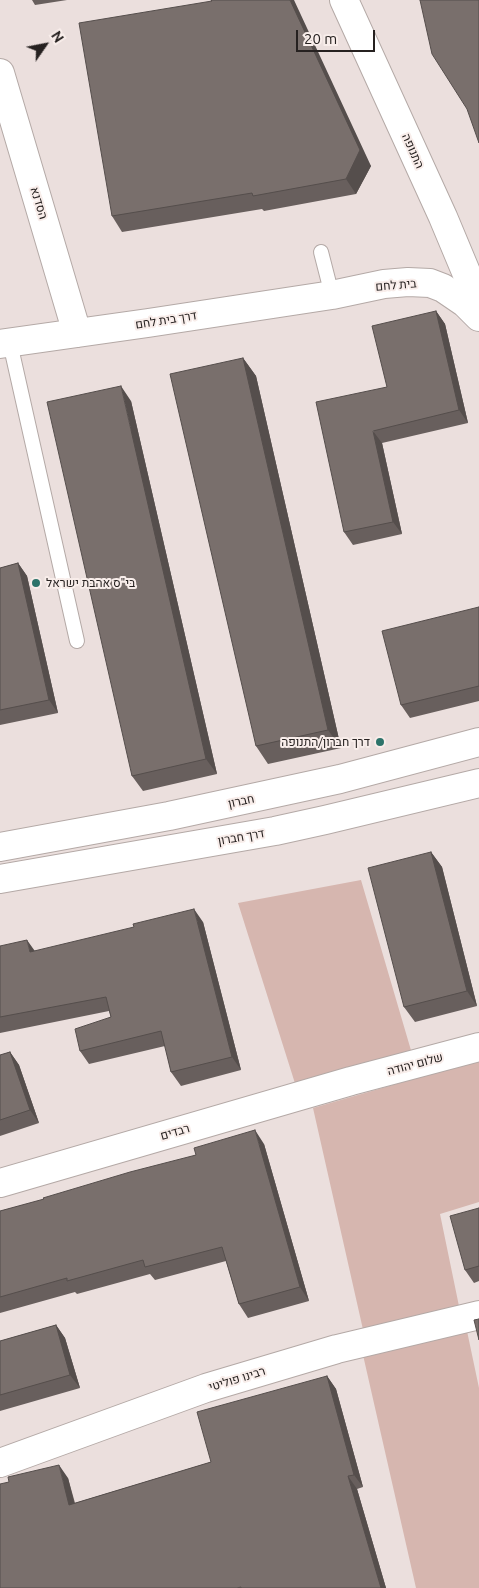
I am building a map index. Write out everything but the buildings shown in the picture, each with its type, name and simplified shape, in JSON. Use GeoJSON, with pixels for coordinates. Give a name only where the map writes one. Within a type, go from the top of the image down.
{"type":"FeatureCollection","features":[{"type":"Feature","properties":{"kind":"main road","name":"התנופה"},"geometry":{"type":"LineString","coordinates":[[344,0],[478,298]]}},
{"type":"Feature","properties":{"kind":"main road","name":"הסדנא"},"geometry":{"type":"LineString","coordinates":[[1,82],[77,333]]}},
{"type":"Feature","properties":{"kind":"main road","name":"בית לחם"},"geometry":{"type":"LineString","coordinates":[[332,294],[384,284],[418,282],[443,288],[465,303],[478,298]]}},
{"type":"Feature","properties":{"kind":"main road","name":"דרך בית לחם"},"geometry":{"type":"LineString","coordinates":[[5,343],[332,294]]}},
{"type":"Feature","properties":{"kind":"main road","name":"חברון"},"geometry":{"type":"LineString","coordinates":[[0,847],[169,816],[330,781],[479,742]]}},
{"type":"Feature","properties":{"kind":"main road","name":"דרך חברון"},"geometry":{"type":"LineString","coordinates":[[0,879],[283,829],[479,783]]}},
{"type":"Feature","properties":{"kind":"main road","name":"שלום יהודה"},"geometry":{"type":"LineString","coordinates":[[351,1081],[479,1047]]}},
{"type":"Feature","properties":{"kind":"main road","name":"רבדים"},"geometry":{"type":"LineString","coordinates":[[0,1183],[351,1081]]}},
{"type":"Feature","properties":{"kind":"main road","name":"רבינו פוליטי"},"geometry":{"type":"LineString","coordinates":[[0,1463],[206,1388],[337,1349],[479,1315]]}},
{"type":"Feature","properties":{"kind":"lane"},"geometry":{"type":"LineString","coordinates":[[321,252],[332,294]]}},
{"type":"Feature","properties":{"kind":"lane"},"geometry":{"type":"LineString","coordinates":[[5,343],[78,641]]}},
{"type":"Feature","properties":{"kind":"shaded area"},"geometry":{"type":"Polygon","coordinates":[[[361,880],[415,1064],[299,1096],[238,903],[361,880]]]}},
{"type":"Feature","properties":{"kind":"shaded area"},"geometry":{"type":"Polygon","coordinates":[[[479,1060],[479,1202],[440,1214],[460,1311],[364,1334],[313,1108],[479,1060]]]}},
{"type":"Feature","properties":{"kind":"shaded area"},"geometry":{"type":"Polygon","coordinates":[[[467,1331],[479,1388],[479,1588],[416,1588],[363,1355],[467,1331]]]}},
{"type":"Feature","properties":{"kind":"place","name":"בי\"ס אהבת ישראל"},"geometry":{"type":"Point","coordinates":[36,583]}},
{"type":"Feature","properties":{"kind":"place","name":"דרך חברון/התנופה"},"geometry":{"type":"Point","coordinates":[380,742]}}]}
